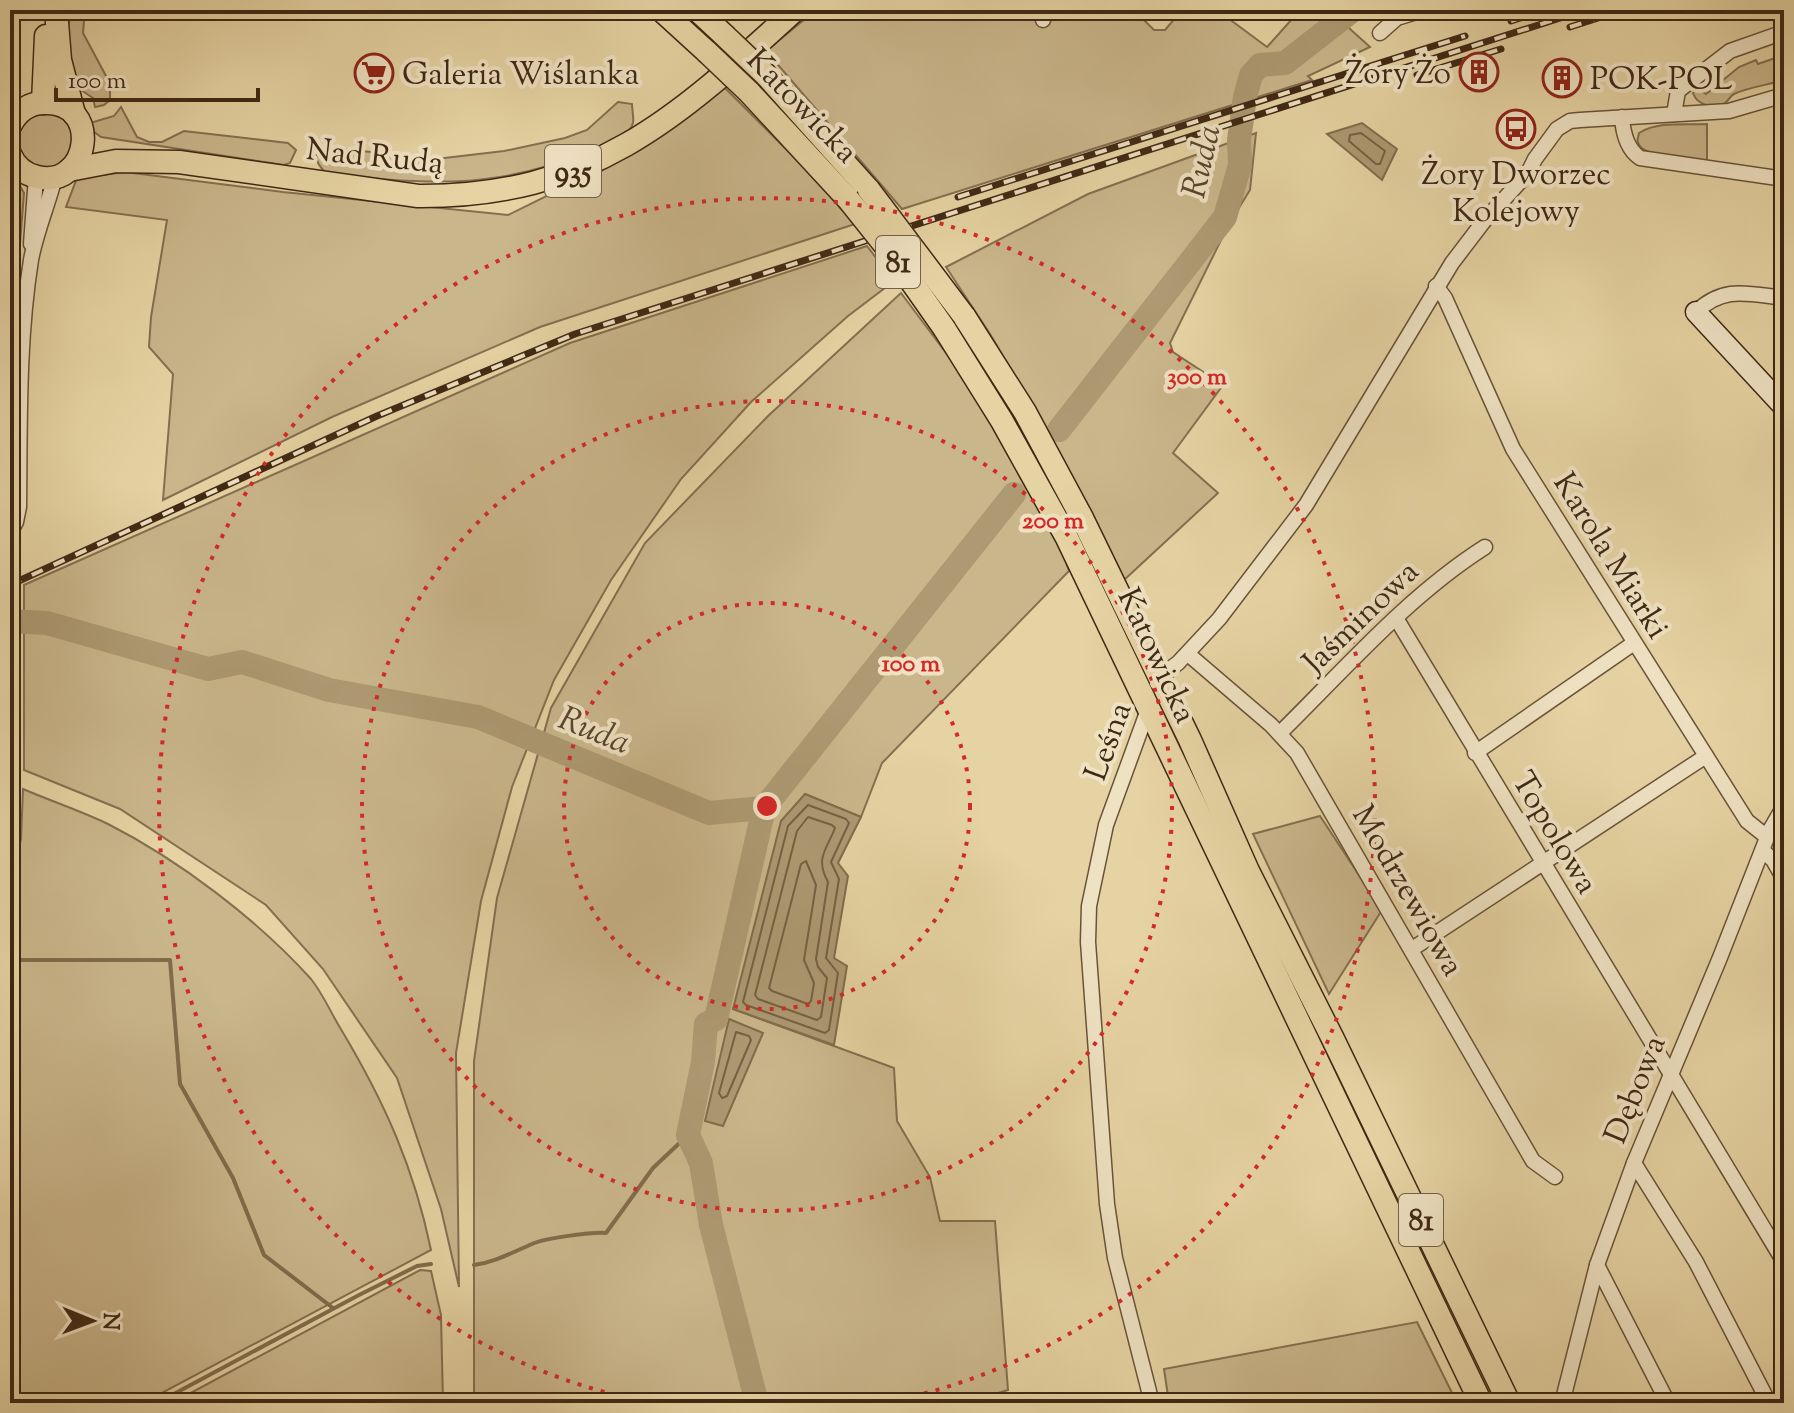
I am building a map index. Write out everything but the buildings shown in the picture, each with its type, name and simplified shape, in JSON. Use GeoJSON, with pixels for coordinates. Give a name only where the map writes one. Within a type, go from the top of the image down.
{"type":"FeatureCollection","features":[{"type":"Feature","properties":{"kind":"main road"},"geometry":{"type":"LineString","coordinates":[[43,103],[46,21],[53,10]]}},
{"type":"Feature","properties":{"kind":"main road"},"geometry":{"type":"LineString","coordinates":[[33,169],[81,154],[84,139],[60,60],[53,10]]}},
{"type":"Feature","properties":{"kind":"main road","name":"Katowicka"},"geometry":{"type":"LineString","coordinates":[[661,10],[749,92],[848,199],[892,254],[944,328],[1002,421],[1067,538],[1481,1403]]}},
{"type":"Feature","properties":{"kind":"main road","name":"Katowicka"},"geometry":{"type":"LineString","coordinates":[[697,10],[766,75],[869,190],[964,316],[1036,432],[1159,677],[1248,871],[1509,1403]]}},
{"type":"Feature","properties":{"kind":"main road","name":"Nad Rudą"},"geometry":{"type":"LineString","coordinates":[[33,169],[116,161],[179,162],[418,196],[453,196],[521,186],[583,167],[636,140],[703,93],[793,11]]}},
{"type":"Feature","properties":{"kind":"main road"},"geometry":{"type":"LineString","coordinates":[[10,126],[22,109],[43,103],[58,104],[74,114]]}},
{"type":"Feature","properties":{"kind":"main road","name":"Nad Rudą"},"geometry":{"type":"LineString","coordinates":[[84,139],[102,146],[154,154],[179,162]]}},
{"type":"Feature","properties":{"kind":"street"},"geometry":{"type":"LineString","coordinates":[[1380,33],[1397,18],[1423,10]]}},
{"type":"Feature","properties":{"kind":"street"},"geometry":{"type":"LineString","coordinates":[[1674,114],[1678,91],[1728,52],[1784,32]]}},
{"type":"Feature","properties":{"kind":"street","name":"Leśna"},"geometry":{"type":"LineString","coordinates":[[1152,1403],[1115,1258],[1107,1204],[1088,942],[1089,906],[1106,825],[1159,677],[1188,654],[1239,595],[1306,505],[1436,286],[1562,125],[1570,121],[1729,111],[1784,95]]}},
{"type":"Feature","properties":{"kind":"street"},"geometry":{"type":"LineString","coordinates":[[1622,117],[1631,152],[1640,158],[1784,179]]}},
{"type":"Feature","properties":{"kind":"street"},"geometry":{"type":"LineString","coordinates":[[11,532],[19,507],[23,350],[32,257],[33,169]]}},
{"type":"Feature","properties":{"kind":"street","name":"Karola Miarki"},"geometry":{"type":"LineString","coordinates":[[1436,286],[1445,298],[1513,449],[1747,821],[1765,844],[1784,879]]}},
{"type":"Feature","properties":{"kind":"street"},"geometry":{"type":"LineString","coordinates":[[1784,298],[1731,292],[1714,296],[1696,312],[1784,407]]}},
{"type":"Feature","properties":{"kind":"street","name":"Jaśminowa"},"geometry":{"type":"LineString","coordinates":[[1280,733],[1396,618],[1451,570],[1485,547]]}},
{"type":"Feature","properties":{"kind":"street","name":"Topolowa"},"geometry":{"type":"LineString","coordinates":[[1396,618],[1784,1262]]}},
{"type":"Feature","properties":{"kind":"street"},"geometry":{"type":"LineString","coordinates":[[1475,753],[1634,643]]}},
{"type":"Feature","properties":{"kind":"street","name":"Modrzewiowa"},"geometry":{"type":"LineString","coordinates":[[1188,654],[1280,733],[1297,753],[1533,1161],[1555,1177]]}},
{"type":"Feature","properties":{"kind":"street"},"geometry":{"type":"LineString","coordinates":[[1412,949],[1706,756]]}},
{"type":"Feature","properties":{"kind":"street","name":"Dębowa"},"geometry":{"type":"LineString","coordinates":[[1562,1403],[1597,1265],[1634,1163],[1765,844],[1784,806]]}},
{"type":"Feature","properties":{"kind":"street"},"geometry":{"type":"LineString","coordinates":[[1634,1163],[1696,1262],[1769,1403]]}},
{"type":"Feature","properties":{"kind":"street"},"geometry":{"type":"LineString","coordinates":[[1597,1265],[1668,1403]]}},
{"type":"Feature","properties":{"kind":"shaded area"},"geometry":{"type":"Polygon","coordinates":[[[71,10],[85,10],[83,33],[110,86],[110,100],[104,105],[95,107],[93,98],[75,86],[67,34],[71,10]]]}},
{"type":"Feature","properties":{"kind":"shaded area"},"geometry":{"type":"Polygon","coordinates":[[[816,10],[1134,10],[1154,30],[1165,30],[1182,10],[1217,10],[1267,47],[1300,10],[1329,10],[1370,47],[1308,76],[1312,80],[902,209],[766,51],[816,10]]]}},
{"type":"Feature","properties":{"kind":"shaded area"},"geometry":{"type":"Polygon","coordinates":[[[1784,55],[1784,80],[1740,92],[1716,106],[1702,103],[1693,93],[1696,87],[1706,94],[1739,67],[1784,55]]]}},
{"type":"Feature","properties":{"kind":"shaded area"},"geometry":{"type":"Polygon","coordinates":[[[725,88],[801,164],[855,224],[540,327],[332,417],[163,500],[173,374],[149,347],[167,220],[66,207],[77,178],[125,172],[508,215],[577,181],[594,176],[725,88]]]}},
{"type":"Feature","properties":{"kind":"shaded area"},"geometry":{"type":"Polygon","coordinates":[[[618,102],[632,104],[633,123],[626,133],[555,164],[523,173],[459,181],[394,180],[326,173],[317,160],[318,149],[325,147],[436,159],[504,151],[587,130],[618,102]]]}},
{"type":"Feature","properties":{"kind":"shaded area"},"geometry":{"type":"Polygon","coordinates":[[[121,107],[137,137],[149,142],[162,142],[184,131],[288,143],[296,150],[290,163],[284,165],[101,137],[89,128],[90,123],[114,116],[121,107]]]}},
{"type":"Feature","properties":{"kind":"shaded area"},"geometry":{"type":"Polygon","coordinates":[[[45,112],[65,120],[73,140],[65,160],[45,168],[25,160],[17,140],[25,120],[45,112]]]}},
{"type":"Feature","properties":{"kind":"shaded area"},"geometry":{"type":"Polygon","coordinates":[[[1672,124],[1707,124],[1707,162],[1652,153],[1638,143],[1639,133],[1646,129],[1672,124]]]}},
{"type":"Feature","properties":{"kind":"shaded area"},"geometry":{"type":"Polygon","coordinates":[[[1256,133],[1250,190],[1229,224],[1170,343],[1173,352],[1223,385],[1173,453],[1218,493],[1124,580],[1046,428],[946,267],[1088,194],[1256,133]]]}},
{"type":"Feature","properties":{"kind":"shaded area"},"geometry":{"type":"Polygon","coordinates":[[[10,179],[19,184],[24,193],[17,282],[10,281],[10,179]]]}},
{"type":"Feature","properties":{"kind":"shaded area"},"geometry":{"type":"Polygon","coordinates":[[[867,246],[894,281],[848,316],[751,402],[681,479],[611,580],[554,680],[512,787],[481,901],[456,1053],[459,1287],[441,1209],[397,1078],[323,969],[266,905],[120,809],[24,770],[24,585],[570,343],[867,246]]]}},
{"type":"Feature","properties":{"kind":"shaded area"},"geometry":{"type":"Polygon","coordinates":[[[901,293],[964,377],[1061,548],[1069,571],[882,763],[861,817],[805,794],[733,1009],[894,1068],[897,1121],[930,1177],[940,1221],[995,1221],[1008,1390],[965,1403],[474,1403],[474,1061],[497,898],[551,708],[645,543],[768,416],[901,293]]]}},
{"type":"Feature","properties":{"kind":"shaded area"},"geometry":{"type":"Polygon","coordinates":[[[23,789],[108,824],[162,855],[242,914],[311,979],[385,1110],[416,1191],[431,1250],[143,1403],[10,1403],[10,882],[21,839],[23,789]]]}},
{"type":"Feature","properties":{"kind":"shaded area"},"geometry":{"type":"Polygon","coordinates":[[[1320,816],[1382,910],[1329,994],[1253,834],[1320,816]]]}},
{"type":"Feature","properties":{"kind":"shaded area"},"geometry":{"type":"Polygon","coordinates":[[[420,1270],[431,1271],[441,1315],[443,1403],[172,1403],[420,1270]]]}},
{"type":"Feature","properties":{"kind":"shaded area"},"geometry":{"type":"Polygon","coordinates":[[[1417,1322],[1457,1403],[1169,1403],[1164,1369],[1417,1322]]]}},
{"type":"Feature","properties":{"kind":"water"},"geometry":{"type":"Polygon","coordinates":[[[1362,123],[1397,149],[1382,180],[1327,134],[1362,123]]]}},
{"type":"Feature","properties":{"kind":"water"},"geometry":{"type":"Polygon","coordinates":[[[805,794],[861,817],[838,863],[848,876],[834,958],[847,966],[834,1045],[733,1009],[781,821],[805,794]]]}},
{"type":"Feature","properties":{"kind":"water"},"geometry":{"type":"Polygon","coordinates":[[[729,1019],[763,1033],[723,1126],[705,1121],[729,1019]]]}},
{"type":"Feature","properties":{"kind":"waterway","name":"Ruda"},"geometry":{"type":"LineString","coordinates":[[1059,430],[1225,217],[1240,165],[1239,140],[1251,75],[1260,65],[1285,63],[1353,10]]}},
{"type":"Feature","properties":{"kind":"waterway","name":"Ruda"},"geometry":{"type":"LineString","coordinates":[[10,621],[47,623],[208,669],[242,662],[329,690],[478,717],[709,813],[764,808],[1014,494]]}},
{"type":"Feature","properties":{"kind":"waterway"},"geometry":{"type":"LineString","coordinates":[[757,1403],[711,1225],[701,1163],[688,1135],[703,1062],[706,1024],[716,1019],[764,808]]}},
{"type":"Feature","properties":{"kind":"waterway"},"geometry":{"type":"LineString","coordinates":[[10,960],[170,960],[180,1084],[233,1178],[264,1255],[333,1308]]}},
{"type":"Feature","properties":{"kind":"waterway"},"geometry":{"type":"LineString","coordinates":[[474,1265],[547,1240],[606,1233],[653,1168],[688,1135]]}},
{"type":"Feature","properties":{"kind":"waterway"},"geometry":{"type":"LineString","coordinates":[[157,1403],[359,1295],[417,1266],[431,1264]]}},
{"type":"Feature","properties":{"kind":"railway"},"geometry":{"type":"LineString","coordinates":[[1511,21],[1545,10]]}},
{"type":"Feature","properties":{"kind":"railway"},"geometry":{"type":"LineString","coordinates":[[10,585],[377,416],[575,334],[1585,10]]}},
{"type":"Feature","properties":{"kind":"railway"},"geometry":{"type":"LineString","coordinates":[[1570,27],[1623,10]]}},
{"type":"Feature","properties":{"kind":"railway"},"geometry":{"type":"LineString","coordinates":[[958,197],[1465,36]]}},
{"type":"Feature","properties":{"kind":"railway"},"geometry":{"type":"LineString","coordinates":[[1417,75],[1501,49]]}},
{"type":"Feature","properties":{"kind":"place","name":"Żory Żo"},"geometry":{"type":"Point","coordinates":[1479,72]}},
{"type":"Feature","properties":{"kind":"place","name":"Galeria Wiślanka"},"geometry":{"type":"Point","coordinates":[374,73]}},
{"type":"Feature","properties":{"kind":"place","name":"POK-POL"},"geometry":{"type":"Point","coordinates":[1562,78]}},
{"type":"Feature","properties":{"kind":"place","name":"Żory Dworzec Kolejowy"},"geometry":{"type":"Point","coordinates":[1516,129]}}]}
